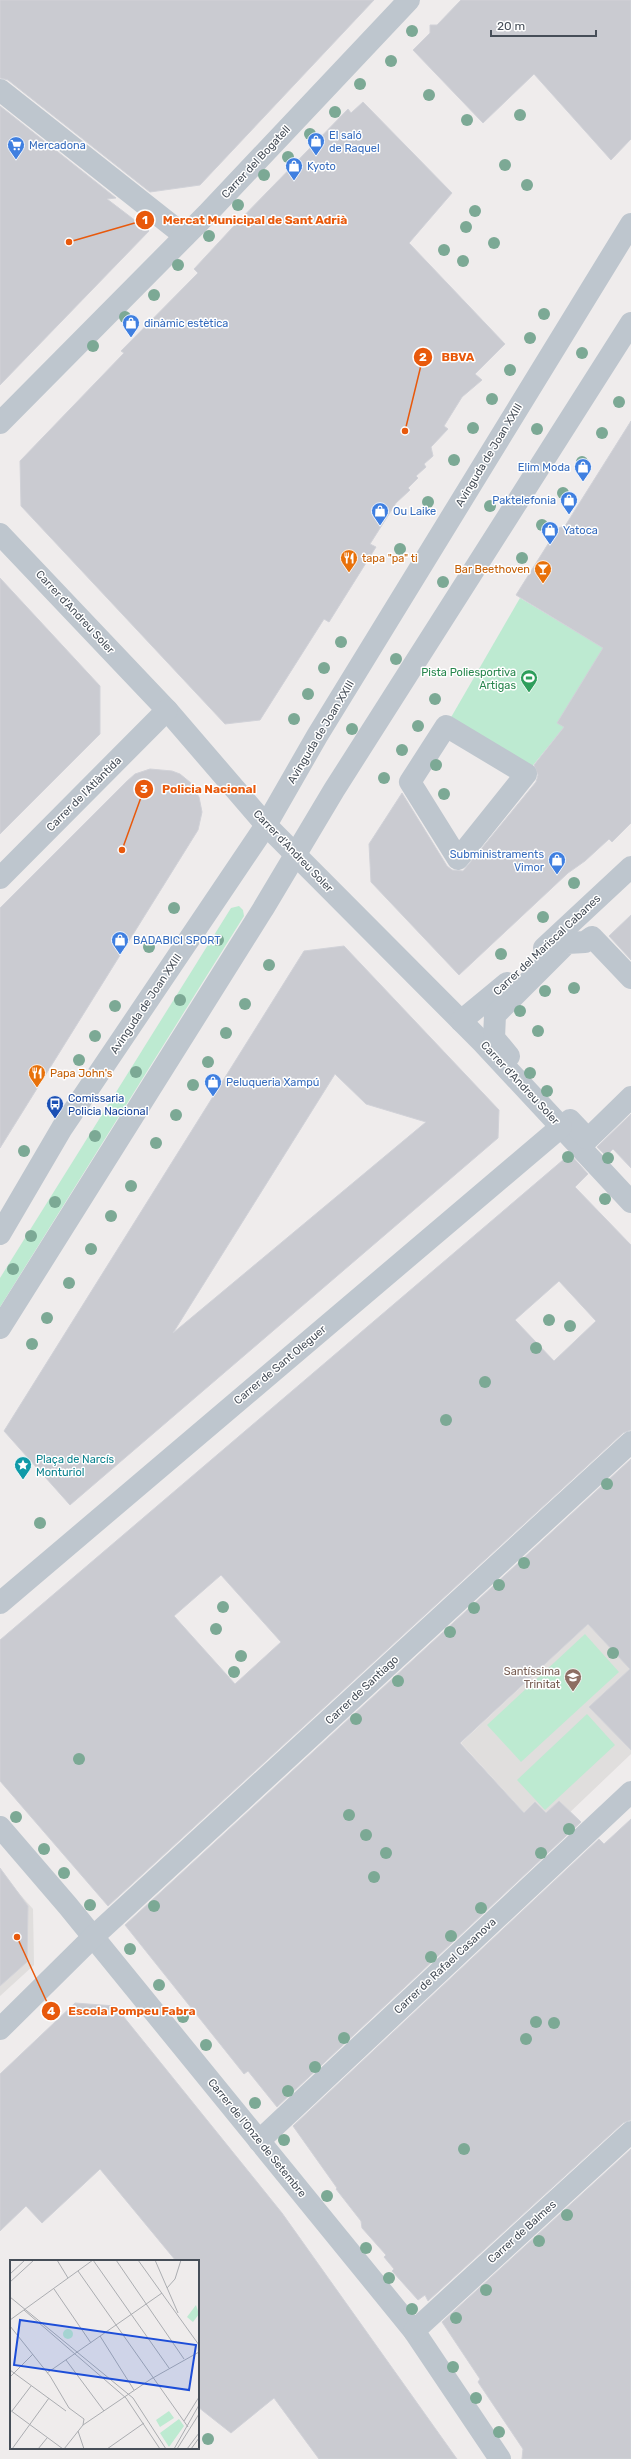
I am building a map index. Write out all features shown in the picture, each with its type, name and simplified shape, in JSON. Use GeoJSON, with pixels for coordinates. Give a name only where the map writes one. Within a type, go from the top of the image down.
{"type":"FeatureCollection","features":[{"type":"Feature","properties":{"kind":"street","name":"Carrer del Bogatell"},"geometry":{"type":"LineString","coordinates":[[0,423],[185,236],[409,0]]}},
{"type":"Feature","properties":{"kind":"street"},"geometry":{"type":"LineString","coordinates":[[0,90],[185,236]]}},
{"type":"Feature","properties":{"kind":"street","name":"Avinguda de Joan XXIII"},"geometry":{"type":"LineString","coordinates":[[0,1234],[62,1128],[266,825],[314,742],[631,224]]}},
{"type":"Feature","properties":{"kind":"street"},"geometry":{"type":"LineString","coordinates":[[0,1328],[263,909],[294,854],[631,323]]}},
{"type":"Feature","properties":{"kind":"street","name":"Carrer d'Andreu Soler"},"geometry":{"type":"LineString","coordinates":[[0,534],[167,710],[266,825],[461,1021],[631,1202]]}},
{"type":"Feature","properties":{"kind":"street","name":"Carrer de l'Atlàntida"},"geometry":{"type":"LineString","coordinates":[[0,878],[167,710]]}},
{"type":"Feature","properties":{"kind":"street"},"geometry":{"type":"LineString","coordinates":[[446,726],[526,774],[458,859],[410,782],[446,726]]}},
{"type":"Feature","properties":{"kind":"street","name":"Carrer del Mariscal Cabanes"},"geometry":{"type":"LineString","coordinates":[[461,1021],[500,989],[631,867]]}},
{"type":"Feature","properties":{"kind":"street"},"geometry":{"type":"LineString","coordinates":[[631,978],[592,937],[585,942],[568,943],[499,1009],[495,1015],[493,1030],[498,1045],[588,1139],[631,1097]]}},
{"type":"Feature","properties":{"kind":"street","name":"Carrer de Sant Oleguer"},"geometry":{"type":"LineString","coordinates":[[0,1603],[561,1127]]}},
{"type":"Feature","properties":{"kind":"street","name":"Carrer de Santiago"},"geometry":{"type":"LineString","coordinates":[[0,2029],[64,1968],[93,1937],[631,1442]]}},
{"type":"Feature","properties":{"kind":"street","name":"Carrer de Rafael Casanova"},"geometry":{"type":"LineString","coordinates":[[260,2141],[631,1792]]}},
{"type":"Feature","properties":{"kind":"street","name":"Carrer de l'Onze de Setembre"},"geometry":{"type":"LineString","coordinates":[[0,1827],[93,1937],[414,2331],[500,2459]]}},
{"type":"Feature","properties":{"kind":"street","name":"Carrer de Balmes"},"geometry":{"type":"LineString","coordinates":[[414,2331],[631,2132]]}},
{"type":"Feature","properties":{"kind":"shaded area","name":"Santíssima Trinitat"},"geometry":{"type":"Polygon","coordinates":[[[588,1624],[604,1641],[620,1626],[631,1638],[631,1754],[545,1836],[461,1743],[588,1624]]]}},
{"type":"Feature","properties":{"kind":"shaded area"},"geometry":{"type":"Polygon","coordinates":[[[0,1872],[33,1909],[34,1965],[0,1996],[0,1872]]]}},
{"type":"Feature","properties":{"kind":"green space","name":"Pista Poliesportiva Artigas"},"geometry":{"type":"Polygon","coordinates":[[[520,598],[620,658],[526,774],[446,726],[520,598]]]}},
{"type":"Feature","properties":{"kind":"green space"},"geometry":{"type":"Polygon","coordinates":[[[239,906],[243,910],[244,916],[0,1307],[0,1278],[231,908],[239,906]]]}},
{"type":"Feature","properties":{"kind":"green space"},"geometry":{"type":"Polygon","coordinates":[[[585,1634],[619,1672],[521,1762],[487,1725],[585,1634]]]}},
{"type":"Feature","properties":{"kind":"green space"},"geometry":{"type":"Polygon","coordinates":[[[587,1714],[615,1745],[545,1810],[517,1780],[587,1714]]]}},
{"type":"Feature","properties":{"kind":"building"},"geometry":{"type":"Polygon","coordinates":[[[0,0],[374,0],[200,185],[150,192],[8,80],[0,78],[0,0]]]}},
{"type":"Feature","properties":{"kind":"building"},"geometry":{"type":"Polygon","coordinates":[[[461,0],[631,0],[631,139],[611,160],[534,74],[483,123],[413,50],[430,33],[430,25],[437,25],[461,0]]]}},
{"type":"Feature","properties":{"kind":"building"},"geometry":{"type":"Polygon","coordinates":[[[363,102],[452,193],[409,243],[505,344],[475,374],[482,380],[462,397],[444,426],[448,429],[431,447],[433,456],[424,464],[426,467],[416,476],[418,478],[408,488],[410,490],[396,503],[370,544],[376,547],[329,622],[324,619],[260,720],[225,724],[21,506],[20,461],[124,353],[121,351],[198,273],[194,269],[232,228],[348,109],[351,113],[363,102]]]}},
{"type":"Feature","properties":{"kind":"building"},"geometry":{"type":"Polygon","coordinates":[[[0,106],[116,198],[107,199],[149,231],[0,385],[0,106]]]}},
{"type":"Feature","properties":{"kind":"building"},"geometry":{"type":"Polygon","coordinates":[[[631,421],[631,823],[612,842],[609,839],[585,861],[568,873],[459,975],[371,882],[369,844],[402,793],[447,866],[452,870],[463,871],[536,782],[538,775],[534,765],[564,727],[557,723],[603,648],[516,595],[558,528],[565,526],[631,421]]]}},
{"type":"Feature","properties":{"kind":"building"},"geometry":{"type":"Polygon","coordinates":[[[0,578],[100,686],[100,734],[0,834],[0,578]]]}},
{"type":"Feature","properties":{"kind":"building"},"geometry":{"type":"Polygon","coordinates":[[[150,769],[172,771],[180,774],[191,783],[199,797],[202,812],[198,830],[0,1148],[0,908],[126,782],[135,774],[150,769]]]}},
{"type":"Feature","properties":{"kind":"building"},"geometry":{"type":"Polygon","coordinates":[[[631,915],[631,960],[609,936],[631,915]]]}},
{"type":"Feature","properties":{"kind":"building"},"geometry":{"type":"Polygon","coordinates":[[[344,946],[499,1110],[498,1138],[70,1505],[4,1431],[304,951],[344,946]],[[335,1074],[173,1333],[426,1122],[366,1104],[335,1074]]]}},
{"type":"Feature","properties":{"kind":"building"},"geometry":{"type":"Polygon","coordinates":[[[631,1114],[631,1168],[613,1149],[606,1156],[597,1147],[631,1114]]]}},
{"type":"Feature","properties":{"kind":"building"},"geometry":{"type":"Polygon","coordinates":[[[570,1154],[588,1174],[575,1187],[631,1245],[631,1430],[623,1433],[108,1906],[0,1781],[0,1640],[570,1154]],[[559,1281],[515,1320],[554,1361],[596,1321],[559,1281]],[[221,1575],[174,1616],[235,1684],[281,1642],[221,1575]]]}},
{"type":"Feature","properties":{"kind":"building"},"geometry":{"type":"Polygon","coordinates":[[[631,1459],[631,1750],[589,1707],[630,1669],[588,1624],[460,1743],[524,1813],[535,1802],[546,1813],[559,1801],[581,1822],[277,2107],[248,2071],[244,2074],[125,1925],[631,1459]]]}},
{"type":"Feature","properties":{"kind":"building"},"geometry":{"type":"Polygon","coordinates":[[[631,1819],[631,2120],[623,2123],[428,2301],[425,2295],[418,2300],[392,2271],[394,2269],[384,2257],[386,2255],[362,2228],[361,2221],[336,2189],[337,2188],[293,2126],[599,1839],[604,1844],[631,1819]]]}},
{"type":"Feature","properties":{"kind":"building"},"geometry":{"type":"Polygon","coordinates":[[[0,1868],[28,1906],[27,1962],[0,1986],[0,1868]]]}},
{"type":"Feature","properties":{"kind":"building"},"geometry":{"type":"Polygon","coordinates":[[[75,2003],[115,2006],[282,2213],[457,2459],[319,2459],[274,2398],[231,2433],[199,2408],[199,2260],[175,2260],[100,2169],[42,2223],[26,2206],[0,2231],[0,2074],[75,2003]]]}},
{"type":"Feature","properties":{"kind":"building"},"geometry":{"type":"Polygon","coordinates":[[[631,2149],[631,2459],[522,2459],[523,2449],[478,2382],[480,2379],[442,2322],[631,2149]]]}},
{"type":"Feature","properties":{"kind":"place","name":"El saló de Raquel"},"geometry":{"type":"Point","coordinates":[316,156]}},
{"type":"Feature","properties":{"kind":"place","name":"Mercadona"},"geometry":{"type":"Point","coordinates":[16,160]}},
{"type":"Feature","properties":{"kind":"place","name":"Kyoto"},"geometry":{"type":"Point","coordinates":[294,181]}},
{"type":"Feature","properties":{"kind":"place","name":"Mercat Municipal de Sant Adrià"},"geometry":{"type":"Point","coordinates":[69,242]}},
{"type":"Feature","properties":{"kind":"place","name":"dinàmic estètica"},"geometry":{"type":"Point","coordinates":[131,338]}},
{"type":"Feature","properties":{"kind":"place","name":"BBVA"},"geometry":{"type":"Point","coordinates":[405,431]}},
{"type":"Feature","properties":{"kind":"place","name":"Elim Moda"},"geometry":{"type":"Point","coordinates":[583,482]}},
{"type":"Feature","properties":{"kind":"place","name":"Paktelefonia"},"geometry":{"type":"Point","coordinates":[569,515]}},
{"type":"Feature","properties":{"kind":"place","name":"Ou Laike"},"geometry":{"type":"Point","coordinates":[380,526]}},
{"type":"Feature","properties":{"kind":"place","name":"Yatoca"},"geometry":{"type":"Point","coordinates":[550,545]}},
{"type":"Feature","properties":{"kind":"place","name":"tapa \"pa\" ti"},"geometry":{"type":"Point","coordinates":[349,573]}},
{"type":"Feature","properties":{"kind":"place","name":"Bar Beethoven"},"geometry":{"type":"Point","coordinates":[543,584]}},
{"type":"Feature","properties":{"kind":"place","name":"Pista Poliesportiva Artigas"},"geometry":{"type":"Point","coordinates":[529,693]}},
{"type":"Feature","properties":{"kind":"place","name":"Policia Nacional"},"geometry":{"type":"Point","coordinates":[122,850]}},
{"type":"Feature","properties":{"kind":"place","name":"Subministraments Vimor"},"geometry":{"type":"Point","coordinates":[557,875]}},
{"type":"Feature","properties":{"kind":"place","name":"BADABICI SPORT"},"geometry":{"type":"Point","coordinates":[120,955]}},
{"type":"Feature","properties":{"kind":"place","name":"Papa John's"},"geometry":{"type":"Point","coordinates":[37,1088]}},
{"type":"Feature","properties":{"kind":"place","name":"Peluqueria Xampú"},"geometry":{"type":"Point","coordinates":[213,1097]}},
{"type":"Feature","properties":{"kind":"place","name":"Comissaria Policia Nacional"},"geometry":{"type":"Point","coordinates":[55,1119]}},
{"type":"Feature","properties":{"kind":"place","name":"Plaça de Narcís Monturiol"},"geometry":{"type":"Point","coordinates":[23,1480]}},
{"type":"Feature","properties":{"kind":"place","name":"Santíssima Trinitat"},"geometry":{"type":"Point","coordinates":[573,1692]}},
{"type":"Feature","properties":{"kind":"place","name":"Escola Pompeu Fabra"},"geometry":{"type":"Point","coordinates":[17,1937]}}]}
